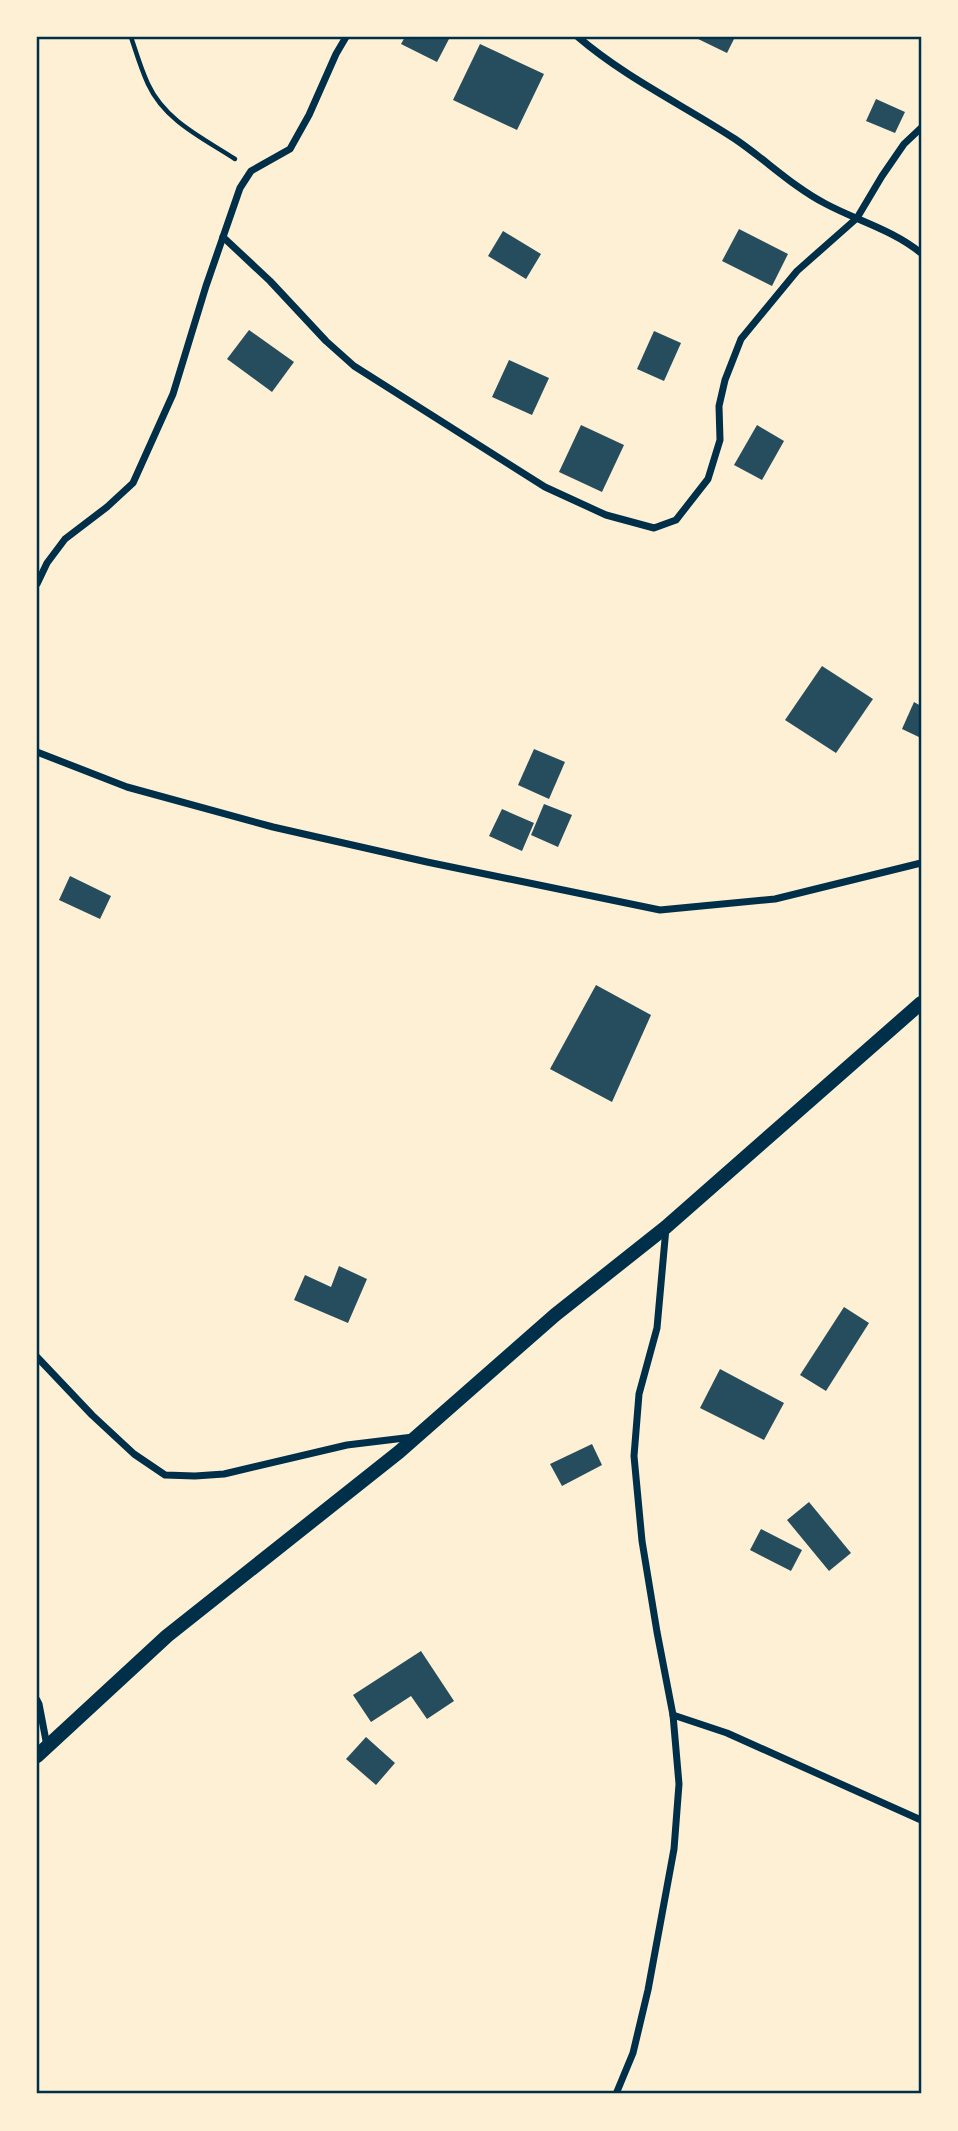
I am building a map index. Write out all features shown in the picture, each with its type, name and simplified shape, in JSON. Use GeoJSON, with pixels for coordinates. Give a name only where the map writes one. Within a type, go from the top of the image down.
{"type":"FeatureCollection","features":[{"type":"Feature","properties":{"kind":"main road"},"geometry":{"type":"LineString","coordinates":[[42,1751],[167,1636],[417,1437],[555,1315],[666,1227],[921,1003]]}},
{"type":"Feature","properties":{"kind":"street"},"geometry":{"type":"LineString","coordinates":[[37,584],[47,562],[65,539],[133,483],[173,394],[240,188],[251,171],[290,149],[346,37]]}},
{"type":"Feature","properties":{"kind":"street"},"geometry":{"type":"LineString","coordinates":[[578,37],[617,66],[736,140],[825,203],[888,231],[921,253]]}},
{"type":"Feature","properties":{"kind":"street"},"geometry":{"type":"LineString","coordinates":[[223,237],[270,281],[326,341],[363,372],[545,487],[606,515],[654,528],[676,520],[708,478],[720,440],[719,405],[725,380],[741,339],[797,271],[857,218],[896,155],[921,128]]}},
{"type":"Feature","properties":{"kind":"street"},"geometry":{"type":"LineString","coordinates":[[37,751],[127,787],[273,827],[660,910],[775,899],[921,863]]}},
{"type":"Feature","properties":{"kind":"street"},"geometry":{"type":"LineString","coordinates":[[616,2094],[634,2053],[648,1990],[674,1849],[679,1784],[673,1715],[642,1541],[635,1456],[639,1394],[657,1328],[666,1227]]}},
{"type":"Feature","properties":{"kind":"street"},"geometry":{"type":"LineString","coordinates":[[37,1357],[126,1447],[165,1475],[224,1474],[347,1445],[417,1437]]}},
{"type":"Feature","properties":{"kind":"street"},"geometry":{"type":"LineString","coordinates":[[37,1700],[42,1751]]}},
{"type":"Feature","properties":{"kind":"street"},"geometry":{"type":"LineString","coordinates":[[673,1715],[727,1733],[921,1821]]}},
{"type":"Feature","properties":{"kind":"path"},"geometry":{"type":"LineString","coordinates":[[131,37],[149,86],[165,109],[186,128],[251,171]]}},
{"type":"Feature","properties":{"kind":"building"},"geometry":{"type":"Polygon","coordinates":[[[405,37],[450,37],[437,62],[401,44],[405,37]]]}},
{"type":"Feature","properties":{"kind":"building"},"geometry":{"type":"Polygon","coordinates":[[[694,37],[735,37],[727,53],[694,37]]]}},
{"type":"Feature","properties":{"kind":"building"},"geometry":{"type":"Polygon","coordinates":[[[480,44],[544,74],[517,130],[453,100],[480,44]]]}},
{"type":"Feature","properties":{"kind":"building"},"geometry":{"type":"Polygon","coordinates":[[[876,99],[905,112],[895,133],[866,121],[876,99]]]}},
{"type":"Feature","properties":{"kind":"building"},"geometry":{"type":"Polygon","coordinates":[[[739,229],[788,254],[772,286],[722,261],[739,229]]]}},
{"type":"Feature","properties":{"kind":"building"},"geometry":{"type":"Polygon","coordinates":[[[503,231],[541,254],[526,279],[488,256],[503,231]]]}},
{"type":"Feature","properties":{"kind":"building"},"geometry":{"type":"Polygon","coordinates":[[[249,330],[294,362],[272,392],[227,359],[249,330]]]}},
{"type":"Feature","properties":{"kind":"building"},"geometry":{"type":"Polygon","coordinates":[[[654,331],[681,343],[664,381],[637,369],[654,331]]]}},
{"type":"Feature","properties":{"kind":"building"},"geometry":{"type":"Polygon","coordinates":[[[509,360],[549,378],[532,415],[492,397],[509,360]]]}},
{"type":"Feature","properties":{"kind":"building"},"geometry":{"type":"Polygon","coordinates":[[[581,425],[624,445],[602,492],[559,472],[581,425]]]}},
{"type":"Feature","properties":{"kind":"building"},"geometry":{"type":"Polygon","coordinates":[[[757,425],[784,441],[762,480],[734,465],[757,425]]]}},
{"type":"Feature","properties":{"kind":"building"},"geometry":{"type":"Polygon","coordinates":[[[822,666],[873,699],[836,753],[785,720],[822,666]]]}},
{"type":"Feature","properties":{"kind":"building"},"geometry":{"type":"Polygon","coordinates":[[[914,702],[921,706],[921,738],[902,729],[914,702]]]}},
{"type":"Feature","properties":{"kind":"building"},"geometry":{"type":"Polygon","coordinates":[[[534,749],[565,762],[549,799],[518,785],[534,749]]]}},
{"type":"Feature","properties":{"kind":"building"},"geometry":{"type":"Polygon","coordinates":[[[544,804],[572,815],[558,847],[531,835],[544,804]]]}},
{"type":"Feature","properties":{"kind":"building"},"geometry":{"type":"Polygon","coordinates":[[[502,809],[534,823],[522,851],[489,836],[502,809]]]}},
{"type":"Feature","properties":{"kind":"building"},"geometry":{"type":"Polygon","coordinates":[[[70,876],[111,896],[100,919],[59,900],[70,876]]]}},
{"type":"Feature","properties":{"kind":"building"},"geometry":{"type":"Polygon","coordinates":[[[596,985],[651,1015],[612,1102],[550,1069],[596,985]]]}},
{"type":"Feature","properties":{"kind":"building"},"geometry":{"type":"Polygon","coordinates":[[[339,1266],[367,1279],[348,1323],[294,1300],[305,1275],[331,1287],[339,1266]]]}},
{"type":"Feature","properties":{"kind":"building"},"geometry":{"type":"Polygon","coordinates":[[[844,1307],[869,1323],[826,1391],[800,1375],[844,1307]]]}},
{"type":"Feature","properties":{"kind":"building"},"geometry":{"type":"Polygon","coordinates":[[[720,1369],[784,1403],[764,1440],[700,1408],[720,1369]]]}},
{"type":"Feature","properties":{"kind":"building"},"geometry":{"type":"Polygon","coordinates":[[[592,1444],[602,1465],[562,1486],[550,1464],[592,1444]]]}},
{"type":"Feature","properties":{"kind":"building"},"geometry":{"type":"Polygon","coordinates":[[[809,1502],[851,1553],[829,1571],[787,1520],[809,1502]]]}},
{"type":"Feature","properties":{"kind":"building"},"geometry":{"type":"Polygon","coordinates":[[[761,1529],[802,1550],[791,1571],[750,1550],[761,1529]]]}},
{"type":"Feature","properties":{"kind":"building"},"geometry":{"type":"Polygon","coordinates":[[[421,1651],[454,1701],[427,1719],[411,1696],[371,1722],[353,1695],[421,1651]]]}},
{"type":"Feature","properties":{"kind":"building"},"geometry":{"type":"Polygon","coordinates":[[[366,1737],[395,1763],[376,1785],[346,1759],[366,1737]]]}}]}
